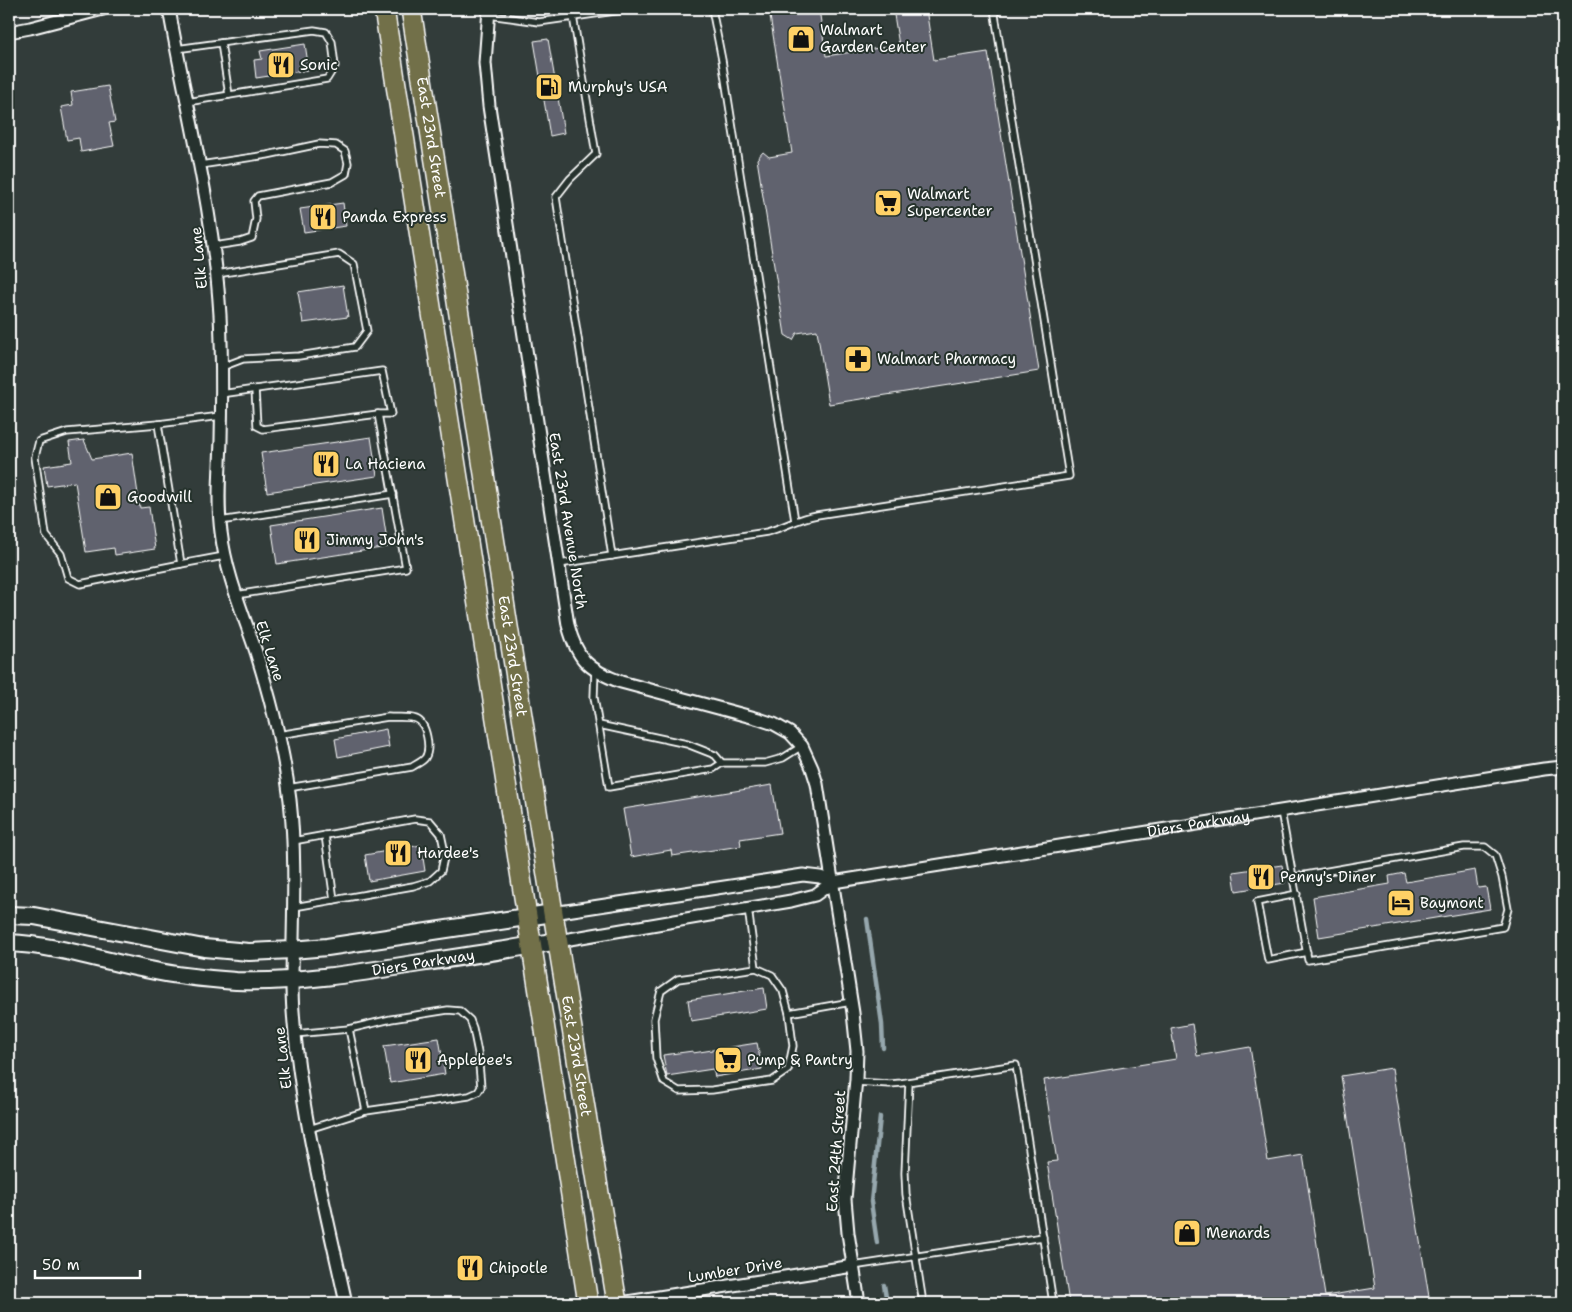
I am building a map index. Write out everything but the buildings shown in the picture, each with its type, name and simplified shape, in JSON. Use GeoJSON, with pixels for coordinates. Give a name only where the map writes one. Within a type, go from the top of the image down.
{"type":"FeatureCollection","features":[{"type":"Feature","properties":{"kind":"main road","name":"East 23rd Street"},"geometry":{"type":"LineString","coordinates":[[384,9],[588,1303]]}},
{"type":"Feature","properties":{"kind":"main road","name":"East 23rd Street"},"geometry":{"type":"LineString","coordinates":[[411,9],[617,1303]]}},
{"type":"Feature","properties":{"kind":"main road","name":"Diers Parkway"},"geometry":{"type":"LineString","coordinates":[[9,915],[34,916],[204,948],[249,952],[327,947],[554,913]]}},
{"type":"Feature","properties":{"kind":"main road","name":"Diers Parkway"},"geometry":{"type":"LineString","coordinates":[[9,943],[87,956],[151,971],[236,981],[291,980],[344,975],[558,941]]}},
{"type":"Feature","properties":{"kind":"street"},"geometry":{"type":"LineString","coordinates":[[9,32],[102,9]]}},
{"type":"Feature","properties":{"kind":"street","name":"Elk Lane"},"geometry":{"type":"LineString","coordinates":[[169,9],[200,165],[217,274],[222,367],[219,494],[224,556],[261,668],[278,735],[288,788],[293,841],[294,907],[291,980],[294,1034],[299,1077],[309,1129],[346,1303]]}},
{"type":"Feature","properties":{"kind":"street","name":"East 23rd Avenue North"},"geometry":{"type":"LineString","coordinates":[[489,12],[486,41],[489,106],[571,636],[579,654],[590,666],[608,678],[759,719],[774,724],[790,733],[802,746],[817,784],[832,882]]}},
{"type":"Feature","properties":{"kind":"street","name":"Diers Parkway"},"geometry":{"type":"LineString","coordinates":[[554,913],[802,875],[820,877],[832,882],[1544,769],[1563,768]]}},
{"type":"Feature","properties":{"kind":"street","name":"Diers Parkway"},"geometry":{"type":"LineString","coordinates":[[558,941],[808,897],[824,889],[832,882]]}},
{"type":"Feature","properties":{"kind":"street","name":"East 24th Street"},"geometry":{"type":"LineString","coordinates":[[832,882],[857,1051],[856,1082],[845,1199],[848,1233],[859,1303]]}},
{"type":"Feature","properties":{"kind":"street","name":"Lumber Drive"},"geometry":{"type":"LineString","coordinates":[[620,1303],[853,1266]]}},
{"type":"Feature","properties":{"kind":"lane"},"geometry":{"type":"LineString","coordinates":[[489,12],[539,22],[629,9]]}},
{"type":"Feature","properties":{"kind":"lane"},"geometry":{"type":"LineString","coordinates":[[712,9],[722,60],[795,520]]}},
{"type":"Feature","properties":{"kind":"lane"},"geometry":{"type":"LineString","coordinates":[[559,564],[767,532],[783,527],[795,520],[817,515],[1069,476],[994,9]]}},
{"type":"Feature","properties":{"kind":"lane"},"geometry":{"type":"LineString","coordinates":[[573,16],[596,154],[570,179],[556,197],[612,556]]}},
{"type":"Feature","properties":{"kind":"lane"},"geometry":{"type":"LineString","coordinates":[[176,49],[314,30],[326,32],[332,42],[335,66],[327,79],[187,102]]}},
{"type":"Feature","properties":{"kind":"lane"},"geometry":{"type":"LineString","coordinates":[[221,43],[229,95]]}},
{"type":"Feature","properties":{"kind":"lane"},"geometry":{"type":"LineString","coordinates":[[200,165],[267,155],[319,144],[336,145],[345,151],[348,163],[346,174],[332,182],[258,196],[254,200],[256,219],[252,238],[214,246]]}},
{"type":"Feature","properties":{"kind":"lane"},"geometry":{"type":"LineString","coordinates":[[217,274],[339,254],[354,264],[367,331],[355,347],[299,356],[243,360],[222,367]]}},
{"type":"Feature","properties":{"kind":"lane"},"geometry":{"type":"LineString","coordinates":[[221,394],[255,389],[382,371],[391,414],[378,414],[263,429],[257,426],[255,389]]}},
{"type":"Feature","properties":{"kind":"lane"},"geometry":{"type":"LineString","coordinates":[[236,596],[406,568],[378,414]]}},
{"type":"Feature","properties":{"kind":"lane"},"geometry":{"type":"LineString","coordinates":[[221,416],[67,432],[39,441],[35,457],[46,535],[61,554],[68,578],[80,584],[224,556]]}},
{"type":"Feature","properties":{"kind":"lane"},"geometry":{"type":"LineString","coordinates":[[158,424],[180,564]]}},
{"type":"Feature","properties":{"kind":"lane"},"geometry":{"type":"LineString","coordinates":[[220,521],[393,494]]}},
{"type":"Feature","properties":{"kind":"lane"},"geometry":{"type":"LineString","coordinates":[[595,669],[594,697],[609,787],[713,769],[722,762],[765,762],[783,758],[802,746]]}},
{"type":"Feature","properties":{"kind":"lane"},"geometry":{"type":"LineString","coordinates":[[278,735],[397,718],[416,719],[422,724],[426,736],[428,752],[424,759],[412,767],[288,788]]}},
{"type":"Feature","properties":{"kind":"lane"},"geometry":{"type":"LineString","coordinates":[[599,725],[687,744],[715,755],[722,762]]}},
{"type":"Feature","properties":{"kind":"lane"},"geometry":{"type":"LineString","coordinates":[[1281,811],[1308,960],[1503,928],[1508,909],[1502,877],[1495,854],[1485,846],[1464,847],[1294,877]]}},
{"type":"Feature","properties":{"kind":"lane"},"geometry":{"type":"LineString","coordinates":[[293,841],[416,819],[430,821],[441,834],[445,853],[440,871],[430,881],[413,886],[294,907]]}},
{"type":"Feature","properties":{"kind":"lane"},"geometry":{"type":"LineString","coordinates":[[325,835],[334,900]]}},
{"type":"Feature","properties":{"kind":"lane"},"geometry":{"type":"LineString","coordinates":[[1297,894],[1257,902],[1268,960],[1307,952]]}},
{"type":"Feature","properties":{"kind":"lane"},"geometry":{"type":"LineString","coordinates":[[748,908],[756,968]]}},
{"type":"Feature","properties":{"kind":"lane"},"geometry":{"type":"LineString","coordinates":[[756,968],[772,975],[783,991],[789,1013],[793,1046],[788,1070],[772,1081],[712,1090],[679,1091],[664,1082],[656,1058],[654,1019],[661,991],[678,979],[756,968]]}},
{"type":"Feature","properties":{"kind":"lane"},"geometry":{"type":"LineString","coordinates":[[789,1013],[851,1002]]}},
{"type":"Feature","properties":{"kind":"lane"},"geometry":{"type":"LineString","coordinates":[[294,1034],[349,1029],[391,1019],[454,1010],[460,1011],[470,1020],[476,1039],[481,1087],[478,1092],[469,1096],[366,1111],[309,1129]]}},
{"type":"Feature","properties":{"kind":"lane"},"geometry":{"type":"LineString","coordinates":[[349,1029],[366,1111]]}},
{"type":"Feature","properties":{"kind":"lane"},"geometry":{"type":"LineString","coordinates":[[856,1082],[890,1084],[909,1082],[1016,1065],[1053,1303]]}},
{"type":"Feature","properties":{"kind":"lane"},"geometry":{"type":"LineString","coordinates":[[909,1082],[905,1173],[906,1194],[922,1303]]}},
{"type":"Feature","properties":{"kind":"lane"},"geometry":{"type":"LineString","coordinates":[[853,1266],[1043,1237]]}},
{"type":"Feature","properties":{"kind":"waterway"},"geometry":{"type":"LineString","coordinates":[[867,919],[882,1024],[883,1048]]}},
{"type":"Feature","properties":{"kind":"waterway"},"geometry":{"type":"LineString","coordinates":[[877,1243],[871,1202],[880,1117]]}},
{"type":"Feature","properties":{"kind":"waterway"},"geometry":{"type":"LineString","coordinates":[[884,1285],[887,1303]]}},
{"type":"Feature","properties":{"kind":"place","name":"Walmart Garden Center"},"geometry":{"type":"Point","coordinates":[801,39]}},
{"type":"Feature","properties":{"kind":"place","name":"Sonic"},"geometry":{"type":"Point","coordinates":[281,65]}},
{"type":"Feature","properties":{"kind":"place","name":"Murphy's USA"},"geometry":{"type":"Point","coordinates":[549,87]}},
{"type":"Feature","properties":{"kind":"place","name":"Walmart Supercenter"},"geometry":{"type":"Point","coordinates":[888,203]}},
{"type":"Feature","properties":{"kind":"place","name":"Panda Express"},"geometry":{"type":"Point","coordinates":[323,217]}},
{"type":"Feature","properties":{"kind":"place","name":"Walmart Pharmacy"},"geometry":{"type":"Point","coordinates":[858,359]}},
{"type":"Feature","properties":{"kind":"place","name":"La Haciena"},"geometry":{"type":"Point","coordinates":[326,464]}},
{"type":"Feature","properties":{"kind":"place","name":"Goodwill"},"geometry":{"type":"Point","coordinates":[108,497]}},
{"type":"Feature","properties":{"kind":"place","name":"Jimmy John's"},"geometry":{"type":"Point","coordinates":[307,540]}},
{"type":"Feature","properties":{"kind":"place","name":"Hardee's"},"geometry":{"type":"Point","coordinates":[398,853]}},
{"type":"Feature","properties":{"kind":"place","name":"Penny's Diner"},"geometry":{"type":"Point","coordinates":[1261,877]}},
{"type":"Feature","properties":{"kind":"place","name":"Baymont"},"geometry":{"type":"Point","coordinates":[1401,903]}},
{"type":"Feature","properties":{"kind":"place","name":"Applebee's"},"geometry":{"type":"Point","coordinates":[418,1060]}},
{"type":"Feature","properties":{"kind":"place","name":"Pump & Pantry"},"geometry":{"type":"Point","coordinates":[728,1060]}},
{"type":"Feature","properties":{"kind":"place","name":"Menards"},"geometry":{"type":"Point","coordinates":[1187,1233]}},
{"type":"Feature","properties":{"kind":"place","name":"Chipotle"},"geometry":{"type":"Point","coordinates":[470,1268]}}]}
